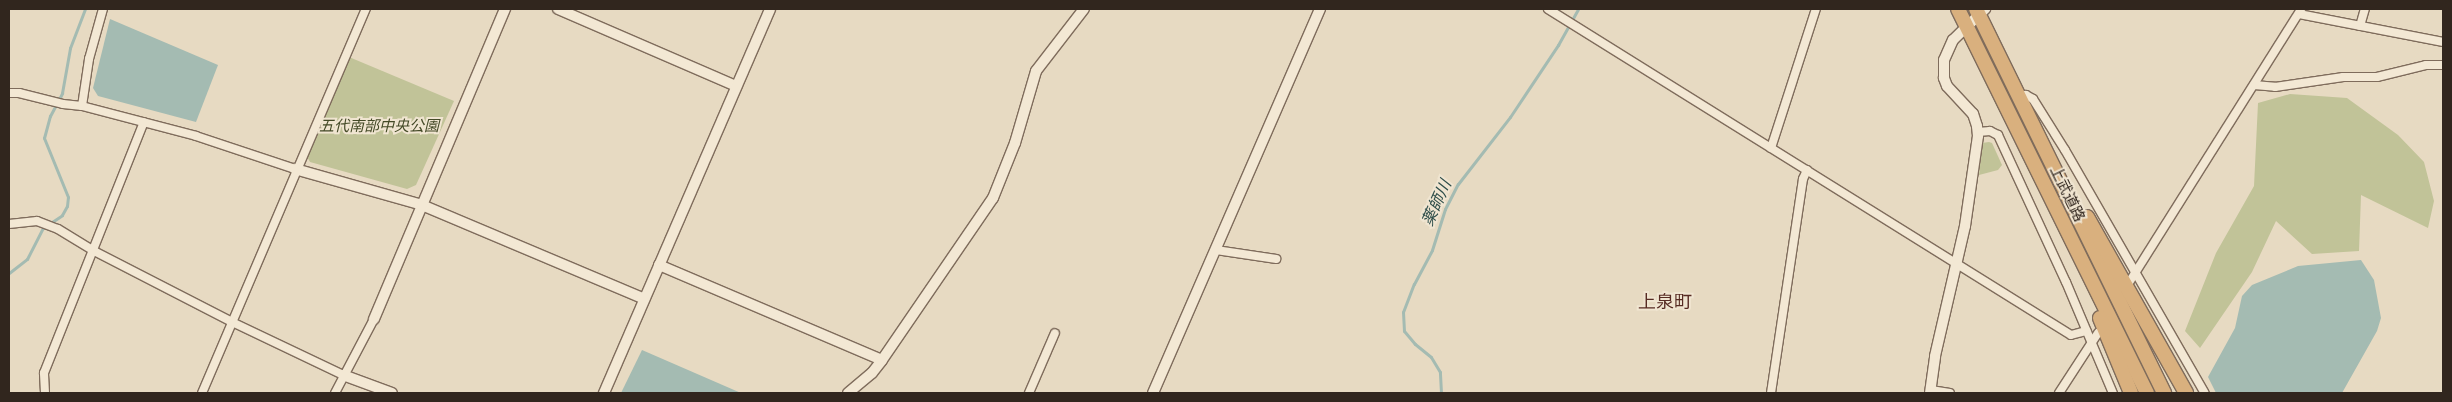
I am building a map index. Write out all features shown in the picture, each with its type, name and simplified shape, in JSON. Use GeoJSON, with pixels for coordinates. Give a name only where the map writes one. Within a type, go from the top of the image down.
{"type":"FeatureCollection","features":[{"type":"Feature","properties":{"kind":"highway","name":"上武道路"},"geometry":{"type":"LineString","coordinates":[[1958,9],[2147,393]]}},
{"type":"Feature","properties":{"kind":"highway","name":"上武道路"},"geometry":{"type":"LineString","coordinates":[[1980,11],[2019,96],[2164,393]]}},
{"type":"Feature","properties":{"kind":"highway"},"geometry":{"type":"LineString","coordinates":[[2046,151],[2065,178],[2186,393]]}},
{"type":"Feature","properties":{"kind":"highway"},"geometry":{"type":"LineString","coordinates":[[2031,156],[2052,214],[2074,258],[2131,393]]}},
{"type":"Feature","properties":{"kind":"street"},"geometry":{"type":"LineString","coordinates":[[82,106],[89,59],[103,9]]}},
{"type":"Feature","properties":{"kind":"street"},"geometry":{"type":"LineString","coordinates":[[202,393],[295,169],[366,9]]}},
{"type":"Feature","properties":{"kind":"street"},"geometry":{"type":"LineString","coordinates":[[335,393],[374,319],[505,9]]}},
{"type":"Feature","properties":{"kind":"street"},"geometry":{"type":"LineString","coordinates":[[558,9],[736,86]]}},
{"type":"Feature","properties":{"kind":"street"},"geometry":{"type":"LineString","coordinates":[[604,393],[770,9]]}},
{"type":"Feature","properties":{"kind":"street"},"geometry":{"type":"LineString","coordinates":[[848,393],[872,373],[882,360],[993,198],[1015,143],[1036,72],[1084,9]]}},
{"type":"Feature","properties":{"kind":"street"},"geometry":{"type":"LineString","coordinates":[[1153,393],[1320,9]]}},
{"type":"Feature","properties":{"kind":"street"},"geometry":{"type":"LineString","coordinates":[[1548,9],[2071,335],[2086,331]]}},
{"type":"Feature","properties":{"kind":"street"},"geometry":{"type":"LineString","coordinates":[[1771,148],[1816,9]]}},
{"type":"Feature","properties":{"kind":"street"},"geometry":{"type":"LineString","coordinates":[[2360,26],[2365,9]]}},
{"type":"Feature","properties":{"kind":"street"},"geometry":{"type":"LineString","coordinates":[[1950,393],[1931,392],[1935,356],[1965,226],[1978,132],[1973,114],[1947,86],[1943,68],[1948,47],[1980,11]]}},
{"type":"Feature","properties":{"kind":"street"},"geometry":{"type":"LineString","coordinates":[[2130,281],[2300,11],[2360,26],[2443,42]]}},
{"type":"Feature","properties":{"kind":"street"},"geometry":{"type":"LineString","coordinates":[[2254,85],[2275,88],[2343,77],[2377,77],[2426,65],[2443,65]]}},
{"type":"Feature","properties":{"kind":"street"},"geometry":{"type":"LineString","coordinates":[[9,93],[19,93],[64,104],[82,106],[196,136],[295,169],[422,205],[644,299]]}},
{"type":"Feature","properties":{"kind":"street"},"geometry":{"type":"LineString","coordinates":[[2019,96],[2026,95],[2034,99],[2136,271],[2205,393]]}},
{"type":"Feature","properties":{"kind":"street"},"geometry":{"type":"LineString","coordinates":[[45,393],[44,372],[144,122]]}},
{"type":"Feature","properties":{"kind":"street"},"geometry":{"type":"LineString","coordinates":[[1978,132],[1990,131],[1998,135],[2066,282],[2113,393]]}},
{"type":"Feature","properties":{"kind":"street"},"geometry":{"type":"LineString","coordinates":[[1771,393],[1803,179],[1807,170]]}},
{"type":"Feature","properties":{"kind":"street"},"geometry":{"type":"LineString","coordinates":[[9,224],[40,223],[54,228],[94,251],[232,322],[343,375],[392,393]]}},
{"type":"Feature","properties":{"kind":"street"},"geometry":{"type":"LineString","coordinates":[[1216,250],[1276,259]]}},
{"type":"Feature","properties":{"kind":"street"},"geometry":{"type":"LineString","coordinates":[[659,265],[882,360]]}},
{"type":"Feature","properties":{"kind":"street"},"geometry":{"type":"LineString","coordinates":[[1029,393],[1055,333]]}},
{"type":"Feature","properties":{"kind":"street"},"geometry":{"type":"LineString","coordinates":[[2059,393],[2098,333]]}},
{"type":"Feature","properties":{"kind":"green space","name":"五代南部中央公園"},"geometry":{"type":"Polygon","coordinates":[[[349,57],[454,101],[416,185],[407,189],[310,162],[306,155],[349,57]]]}},
{"type":"Feature","properties":{"kind":"green space"},"geometry":{"type":"Polygon","coordinates":[[[2290,94],[2347,98],[2398,135],[2424,162],[2434,201],[2428,228],[2361,195],[2359,251],[2312,254],[2276,221],[2252,272],[2200,348],[2185,331],[2216,253],[2254,186],[2258,103],[2290,94]]]}},
{"type":"Feature","properties":{"kind":"green space"},"geometry":{"type":"Polygon","coordinates":[[[1982,143],[1992,143],[2002,165],[1998,170],[1979,175],[1982,143]]]}},
{"type":"Feature","properties":{"kind":"shaded area"},"geometry":{"type":"Polygon","coordinates":[[[110,19],[218,65],[196,122],[98,96],[93,88],[110,19]]]}},
{"type":"Feature","properties":{"kind":"shaded area"},"geometry":{"type":"Polygon","coordinates":[[[2361,260],[2374,280],[2381,318],[2377,331],[2342,393],[2216,393],[2208,377],[2235,328],[2242,296],[2252,285],[2298,266],[2361,260]]]}},
{"type":"Feature","properties":{"kind":"shaded area"},"geometry":{"type":"Polygon","coordinates":[[[642,350],[741,393],[621,393],[642,350]]]}},
{"type":"Feature","properties":{"kind":"waterway"},"geometry":{"type":"LineString","coordinates":[[9,273],[27,259],[43,228],[62,215],[67,206],[68,197],[44,138],[50,116],[62,93],[70,48],[85,9]]}},
{"type":"Feature","properties":{"kind":"waterway","name":"薬師川"},"geometry":{"type":"LineString","coordinates":[[1441,393],[1440,372],[1431,357],[1415,344],[1404,331],[1403,312],[1414,284],[1432,250],[1445,209],[1458,184],[1510,117],[1558,45],[1578,9]]}},
{"type":"Feature","properties":{"kind":"district","name":"上泉町"},"geometry":{"type":"Point","coordinates":[1665,302]}}]}
